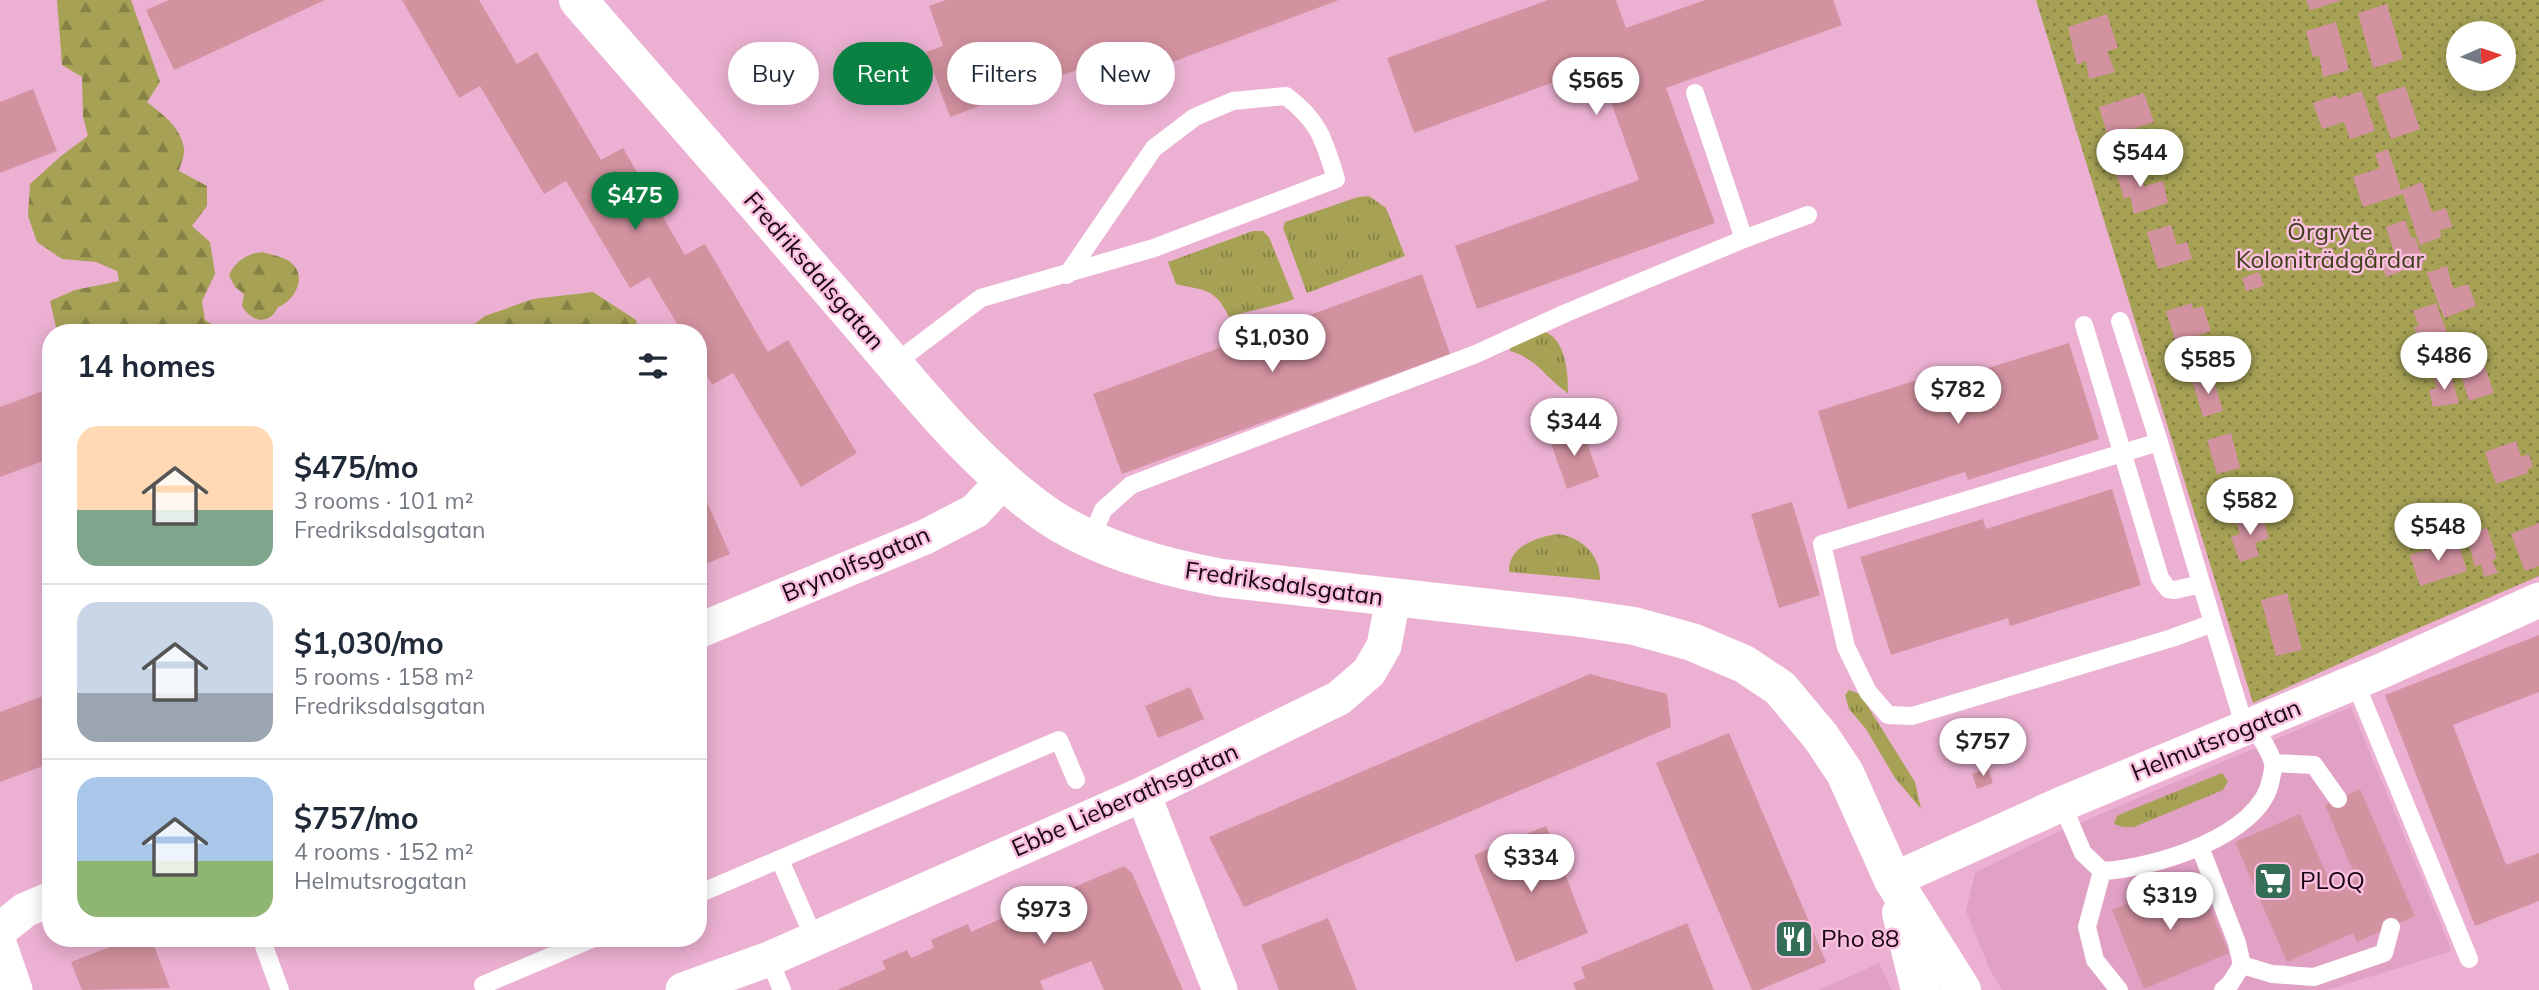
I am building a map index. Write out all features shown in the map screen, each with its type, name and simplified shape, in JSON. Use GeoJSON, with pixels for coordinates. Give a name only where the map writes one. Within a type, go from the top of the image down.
{"type":"FeatureCollection","features":[{"type":"Feature","properties":{"kind":"street","name":"Fredriksdalsgatan"},"geometry":{"type":"LineString","coordinates":[[579,0],[937,413],[1003,481],[1046,515],[1091,539],[1177,569],[1223,578],[1634,626],[1692,642],[1744,664],[1780,688],[1821,737],[1845,774],[1893,880],[1962,990]]}},
{"type":"Feature","properties":{"kind":"street","name":"Brynolfsgatan"},"geometry":{"type":"LineString","coordinates":[[707,627],[925,537],[975,511],[1003,481]]}},
{"type":"Feature","properties":{"kind":"street","name":"Ebbe Lieberathsgatan"},"geometry":{"type":"LineString","coordinates":[[687,989],[776,974],[814,938],[1143,794],[1339,698],[1369,672],[1384,646],[1393,598]]}},
{"type":"Feature","properties":{"kind":"street","name":"Helmutsrogatan"},"geometry":{"type":"LineString","coordinates":[[1893,880],[2062,803],[2356,682],[2539,600]]}},
{"type":"Feature","properties":{"kind":"street"},"geometry":{"type":"LineString","coordinates":[[1143,794],[1220,990]]}},
{"type":"Feature","properties":{"kind":"street","name":"Fredriksdalsgatan"},"geometry":{"type":"LineString","coordinates":[[1893,880],[1919,989]]}},
{"type":"Feature","properties":{"kind":"street"},"geometry":{"type":"LineString","coordinates":[[0,930],[25,909],[42,902]]}},
{"type":"Feature","properties":{"kind":"street"},"geometry":{"type":"LineString","coordinates":[[0,946],[15,990]]}},
{"type":"Feature","properties":{"kind":"lane"},"geometry":{"type":"LineString","coordinates":[[1695,93],[1744,239]]}},
{"type":"Feature","properties":{"kind":"lane"},"geometry":{"type":"LineString","coordinates":[[894,364],[981,298],[1067,275],[1154,248],[1336,179],[1322,134],[1300,106],[1286,96],[1233,101],[1195,117],[1154,148],[1067,275]]}},
{"type":"Feature","properties":{"kind":"lane"},"geometry":{"type":"LineString","coordinates":[[1091,539],[1103,510],[1131,485],[1476,354],[1566,313],[1808,215]]}},
{"type":"Feature","properties":{"kind":"lane"},"geometry":{"type":"LineString","coordinates":[[2062,803],[2083,853],[2102,871],[2127,870],[2209,843],[2258,809],[2269,790],[2273,763],[2249,726],[2213,623],[2120,321]]}},
{"type":"Feature","properties":{"kind":"lane"},"geometry":{"type":"LineString","coordinates":[[2084,326],[2160,578],[2168,589],[2201,584]]}},
{"type":"Feature","properties":{"kind":"lane"},"geometry":{"type":"LineString","coordinates":[[2159,442],[1822,544],[1846,647],[1868,692],[1888,715],[1912,716],[2172,638],[2213,623]]}},
{"type":"Feature","properties":{"kind":"lane"},"geometry":{"type":"LineString","coordinates":[[2356,682],[2469,959]]}},
{"type":"Feature","properties":{"kind":"lane"},"geometry":{"type":"LineString","coordinates":[[707,890],[1059,740],[1076,780]]}},
{"type":"Feature","properties":{"kind":"lane"},"geometry":{"type":"LineString","coordinates":[[2273,763],[2314,765],[2338,799]]}},
{"type":"Feature","properties":{"kind":"lane"},"geometry":{"type":"LineString","coordinates":[[2200,847],[2237,943],[2242,965],[2223,990]]}},
{"type":"Feature","properties":{"kind":"lane"},"geometry":{"type":"LineString","coordinates":[[780,860],[814,938]]}},
{"type":"Feature","properties":{"kind":"lane"},"geometry":{"type":"LineString","coordinates":[[2102,871],[2087,927],[2095,960],[2119,990]]}},
{"type":"Feature","properties":{"kind":"lane"},"geometry":{"type":"LineString","coordinates":[[2242,965],[2272,974],[2314,977],[2384,953],[2391,927]]}},
{"type":"Feature","properties":{"kind":"lane"},"geometry":{"type":"LineString","coordinates":[[264,947],[280,990]]}},
{"type":"Feature","properties":{"kind":"lane"},"geometry":{"type":"LineString","coordinates":[[483,985],[573,947]]}},
{"type":"Feature","properties":{"kind":"shaded area"},"geometry":{"type":"Polygon","coordinates":[[[2351,707],[2452,951],[2328,990],[2002,990],[1990,970],[1966,911],[1975,873],[2047,837],[2351,707]]]}},
{"type":"Feature","properties":{"kind":"shaded area"},"geometry":{"type":"Polygon","coordinates":[[[1879,963],[1892,990],[1819,990],[1879,963]]]}},
{"type":"Feature","properties":{"kind":"green space"},"geometry":{"type":"Polygon","coordinates":[[[57,0],[131,0],[160,82],[147,102],[179,133],[184,151],[179,171],[207,186],[207,206],[192,226],[210,242],[215,274],[202,301],[205,320],[212,324],[55,324],[50,301],[75,290],[119,281],[117,271],[96,262],[62,259],[37,242],[28,216],[30,184],[88,136],[83,117],[82,77],[62,65],[57,0]]]}},
{"type":"Feature","properties":{"kind":"green space","name":"Örgryte Koloniträdgårdar"},"geometry":{"type":"Polygon","coordinates":[[[2036,0],[2539,0],[2539,576],[2253,703],[2036,0]]]}},
{"type":"Feature","properties":{"kind":"green space"},"geometry":{"type":"Polygon","coordinates":[[[1369,196],[1386,208],[1405,256],[1307,293],[1283,228],[1285,222],[1358,197],[1369,196]]]}},
{"type":"Feature","properties":{"kind":"green space"},"geometry":{"type":"Polygon","coordinates":[[[1253,231],[1263,231],[1269,237],[1294,299],[1229,317],[1219,301],[1209,292],[1176,284],[1168,262],[1253,231]]]}},
{"type":"Feature","properties":{"kind":"green space"},"geometry":{"type":"Polygon","coordinates":[[[262,252],[289,261],[295,267],[299,280],[290,299],[270,317],[260,320],[250,316],[242,306],[244,294],[235,287],[229,275],[242,259],[262,252]]]}},
{"type":"Feature","properties":{"kind":"green space"},"geometry":{"type":"Polygon","coordinates":[[[593,292],[636,320],[637,324],[474,324],[485,316],[533,299],[593,292]]]}},
{"type":"Feature","properties":{"kind":"green space"},"geometry":{"type":"Polygon","coordinates":[[[1545,332],[1552,336],[1562,350],[1568,393],[1535,364],[1510,351],[1510,346],[1545,332]]]}},
{"type":"Feature","properties":{"kind":"green space"},"geometry":{"type":"Polygon","coordinates":[[[1558,534],[1575,539],[1588,549],[1597,563],[1600,580],[1509,572],[1513,556],[1525,544],[1558,534]]]}},
{"type":"Feature","properties":{"kind":"green space"},"geometry":{"type":"Polygon","coordinates":[[[1849,690],[1860,694],[1915,782],[1921,809],[1895,778],[1866,729],[1849,709],[1845,695],[1849,690]]]}},
{"type":"Feature","properties":{"kind":"green space"},"geometry":{"type":"Polygon","coordinates":[[[2222,773],[2228,781],[2223,790],[2134,827],[2114,824],[2117,816],[2222,773]]]}},
{"type":"Feature","properties":{"kind":"building"},"geometry":{"type":"Polygon","coordinates":[[[169,0],[325,0],[174,70],[146,10],[169,0]]]}},
{"type":"Feature","properties":{"kind":"building"},"geometry":{"type":"Polygon","coordinates":[[[402,0],[479,0],[517,64],[537,52],[601,160],[623,148],[685,255],[705,244],[768,352],[788,340],[857,453],[801,487],[733,373],[712,385],[707,376],[707,324],[677,324],[649,277],[630,288],[566,181],[544,194],[480,86],[459,98],[402,0]]]}},
{"type":"Feature","properties":{"kind":"building"},"geometry":{"type":"Polygon","coordinates":[[[946,0],[1339,0],[1175,61],[1175,42],[1076,42],[1076,70],[1062,76],[1062,42],[947,42],[947,105],[982,105],[950,117],[933,71],[933,50],[943,46],[929,6],[946,0]]]}},
{"type":"Feature","properties":{"kind":"building"},"geometry":{"type":"Polygon","coordinates":[[[1548,0],[1616,0],[1626,28],[1705,0],[1833,0],[1842,25],[1666,88],[1715,223],[1477,309],[1455,246],[1639,180],[1598,66],[1414,133],[1387,58],[1548,0]]]}},
{"type":"Feature","properties":{"kind":"building"},"geometry":{"type":"Polygon","coordinates":[[[2306,0],[2340,0],[2340,1],[2310,10],[2306,0]]]}},
{"type":"Feature","properties":{"kind":"building"},"geometry":{"type":"Polygon","coordinates":[[[2387,4],[2403,59],[2373,68],[2358,13],[2387,4]]]}},
{"type":"Feature","properties":{"kind":"building"},"geometry":{"type":"Polygon","coordinates":[[[2107,14],[2118,48],[2107,51],[2115,72],[2089,79],[2086,61],[2077,65],[2068,27],[2107,14]]]}},
{"type":"Feature","properties":{"kind":"building"},"geometry":{"type":"Polygon","coordinates":[[[2336,22],[2349,70],[2323,77],[2319,56],[2313,57],[2306,31],[2336,22]]]}},
{"type":"Feature","properties":{"kind":"building"},"geometry":{"type":"Polygon","coordinates":[[[2405,86],[2420,129],[2391,139],[2376,96],[2405,86]]]}},
{"type":"Feature","properties":{"kind":"building"},"geometry":{"type":"Polygon","coordinates":[[[33,89],[57,151],[0,173],[0,102],[33,89]]]}},
{"type":"Feature","properties":{"kind":"building"},"geometry":{"type":"Polygon","coordinates":[[[2362,91],[2375,131],[2350,139],[2344,122],[2322,129],[2313,103],[2362,91]]]}},
{"type":"Feature","properties":{"kind":"building"},"geometry":{"type":"Polygon","coordinates":[[[2144,93],[2154,122],[2108,137],[2099,107],[2144,93]]]}},
{"type":"Feature","properties":{"kind":"building"},"geometry":{"type":"Polygon","coordinates":[[[2388,149],[2401,190],[2422,182],[2432,212],[2446,208],[2452,227],[2440,230],[2441,237],[2420,245],[2403,194],[2363,207],[2353,177],[2380,168],[2375,154],[2388,149]]]}},
{"type":"Feature","properties":{"kind":"building"},"geometry":{"type":"Polygon","coordinates":[[[2138,161],[2144,186],[2163,181],[2168,203],[2134,214],[2130,196],[2124,199],[2115,168],[2138,161]]]}},
{"type":"Feature","properties":{"kind":"building"},"geometry":{"type":"Polygon","coordinates":[[[2405,220],[2411,238],[2415,237],[2424,263],[2386,277],[2381,262],[2396,257],[2386,227],[2405,220]]]}},
{"type":"Feature","properties":{"kind":"building"},"geometry":{"type":"Polygon","coordinates":[[[2171,225],[2177,245],[2187,242],[2192,259],[2158,269],[2147,232],[2171,225]]]}},
{"type":"Feature","properties":{"kind":"building"},"geometry":{"type":"Polygon","coordinates":[[[2447,266],[2453,289],[2468,284],[2476,306],[2444,318],[2427,273],[2447,266]]]}},
{"type":"Feature","properties":{"kind":"building"},"geometry":{"type":"Polygon","coordinates":[[[2259,272],[2264,286],[2246,291],[2242,278],[2259,272]]]}},
{"type":"Feature","properties":{"kind":"building"},"geometry":{"type":"Polygon","coordinates":[[[1422,274],[1450,354],[1122,474],[1093,394],[1422,274]]]}},
{"type":"Feature","properties":{"kind":"building"},"geometry":{"type":"Polygon","coordinates":[[[2192,303],[2193,309],[2203,306],[2211,331],[2176,343],[2166,311],[2192,303]]]}},
{"type":"Feature","properties":{"kind":"building"},"geometry":{"type":"Polygon","coordinates":[[[2436,303],[2448,336],[2426,344],[2424,340],[2419,341],[2414,327],[2419,326],[2413,311],[2436,303]]]}},
{"type":"Feature","properties":{"kind":"building"},"geometry":{"type":"Polygon","coordinates":[[[2069,343],[2099,439],[1968,480],[1965,472],[1848,509],[1818,411],[1940,373],[1943,382],[2069,343]]]}},
{"type":"Feature","properties":{"kind":"building"},"geometry":{"type":"Polygon","coordinates":[[[2484,364],[2494,393],[2469,401],[2460,372],[2484,364]]]}},
{"type":"Feature","properties":{"kind":"building"},"geometry":{"type":"Polygon","coordinates":[[[2212,374],[2223,411],[2203,417],[2192,380],[2212,374]]]}},
{"type":"Feature","properties":{"kind":"building"},"geometry":{"type":"Polygon","coordinates":[[[2451,375],[2459,403],[2433,407],[2429,390],[2437,388],[2434,379],[2451,375]]]}},
{"type":"Feature","properties":{"kind":"building"},"geometry":{"type":"Polygon","coordinates":[[[42,391],[42,461],[0,477],[0,407],[42,391]]]}},
{"type":"Feature","properties":{"kind":"building"},"geometry":{"type":"Polygon","coordinates":[[[1582,428],[1599,477],[1567,489],[1550,440],[1582,428]]]}},
{"type":"Feature","properties":{"kind":"building"},"geometry":{"type":"Polygon","coordinates":[[[2231,433],[2240,468],[2217,474],[2207,440],[2231,433]]]}},
{"type":"Feature","properties":{"kind":"building"},"geometry":{"type":"Polygon","coordinates":[[[2516,441],[2521,457],[2529,454],[2533,467],[2527,469],[2528,473],[2496,484],[2485,452],[2516,441]]]}},
{"type":"Feature","properties":{"kind":"building"},"geometry":{"type":"Polygon","coordinates":[[[2112,489],[2141,585],[2010,626],[2008,618],[1891,655],[1860,557],[1983,519],[1986,529],[2112,489]]]}},
{"type":"Feature","properties":{"kind":"building"},"geometry":{"type":"Polygon","coordinates":[[[707,502],[730,554],[707,563],[707,502]]]}},
{"type":"Feature","properties":{"kind":"building"},"geometry":{"type":"Polygon","coordinates":[[[1792,502],[1820,595],[1779,608],[1751,514],[1792,502]]]}},
{"type":"Feature","properties":{"kind":"building"},"geometry":{"type":"Polygon","coordinates":[[[2261,513],[2269,538],[2255,543],[2259,556],[2240,562],[2231,537],[2240,534],[2236,521],[2261,513]]]}},
{"type":"Feature","properties":{"kind":"building"},"geometry":{"type":"Polygon","coordinates":[[[2539,523],[2539,566],[2525,571],[2511,534],[2539,523]]]}},
{"type":"Feature","properties":{"kind":"building"},"geometry":{"type":"Polygon","coordinates":[[[2487,528],[2497,558],[2492,561],[2498,573],[2484,577],[2481,564],[2475,567],[2466,534],[2487,528]]]}},
{"type":"Feature","properties":{"kind":"building"},"geometry":{"type":"Polygon","coordinates":[[[2457,540],[2467,571],[2420,586],[2410,555],[2457,540]]]}},
{"type":"Feature","properties":{"kind":"building"},"geometry":{"type":"Polygon","coordinates":[[[2287,593],[2302,650],[2276,656],[2261,600],[2287,593]]]}},
{"type":"Feature","properties":{"kind":"building"},"geometry":{"type":"Polygon","coordinates":[[[2539,635],[2539,692],[2453,725],[2506,865],[2539,853],[2539,901],[2475,926],[2385,695],[2539,635]]]}},
{"type":"Feature","properties":{"kind":"building"},"geometry":{"type":"Polygon","coordinates":[[[1590,674],[1667,694],[1671,727],[1244,907],[1209,837],[1590,674]]]}},
{"type":"Feature","properties":{"kind":"building"},"geometry":{"type":"Polygon","coordinates":[[[1190,687],[1204,719],[1158,738],[1145,706],[1190,687]]]}},
{"type":"Feature","properties":{"kind":"building"},"geometry":{"type":"Polygon","coordinates":[[[42,696],[42,766],[0,782],[0,712],[42,696]]]}},
{"type":"Feature","properties":{"kind":"building"},"geometry":{"type":"Polygon","coordinates":[[[1729,733],[1826,962],[1759,990],[1752,990],[1656,763],[1729,733]]]}},
{"type":"Feature","properties":{"kind":"building"},"geometry":{"type":"Polygon","coordinates":[[[1988,768],[1993,783],[1977,789],[1972,774],[1988,768]]]}},
{"type":"Feature","properties":{"kind":"building"},"geometry":{"type":"Polygon","coordinates":[[[2360,789],[2415,916],[2357,942],[2353,933],[2287,962],[2235,842],[2300,814],[2333,889],[2356,878],[2325,805],[2360,789]]]}},
{"type":"Feature","properties":{"kind":"building"},"geometry":{"type":"Polygon","coordinates":[[[1546,826],[1588,933],[1516,962],[1474,855],[1546,826]]]}},
{"type":"Feature","properties":{"kind":"building"},"geometry":{"type":"Polygon","coordinates":[[[1124,866],[1132,873],[1183,990],[1104,990],[1091,961],[1040,981],[1044,990],[837,990],[886,969],[882,961],[907,950],[911,958],[934,948],[931,940],[968,924],[971,932],[1009,915],[1006,908],[1031,897],[1034,904],[1124,866]]]}},
{"type":"Feature","properties":{"kind":"building"},"geometry":{"type":"Polygon","coordinates":[[[2196,875],[2229,953],[2144,989],[2112,910],[2196,875]]]}},
{"type":"Feature","properties":{"kind":"building"},"geometry":{"type":"Polygon","coordinates":[[[1328,918],[1357,990],[1279,990],[1261,945],[1328,918]]]}},
{"type":"Feature","properties":{"kind":"building"},"geometry":{"type":"Polygon","coordinates":[[[1687,923],[1714,990],[1576,990],[1573,983],[1585,978],[1581,967],[1687,923]]]}},
{"type":"Feature","properties":{"kind":"building"},"geometry":{"type":"Polygon","coordinates":[[[110,947],[154,947],[170,988],[82,990],[71,962],[110,947]]]}},
{"type":"Feature","properties":{"kind":"place","name":"PLOQ"},"geometry":{"type":"Point","coordinates":[2273,881]}},
{"type":"Feature","properties":{"kind":"place","name":"Pho 88"},"geometry":{"type":"Point","coordinates":[1794,939]}}]}
